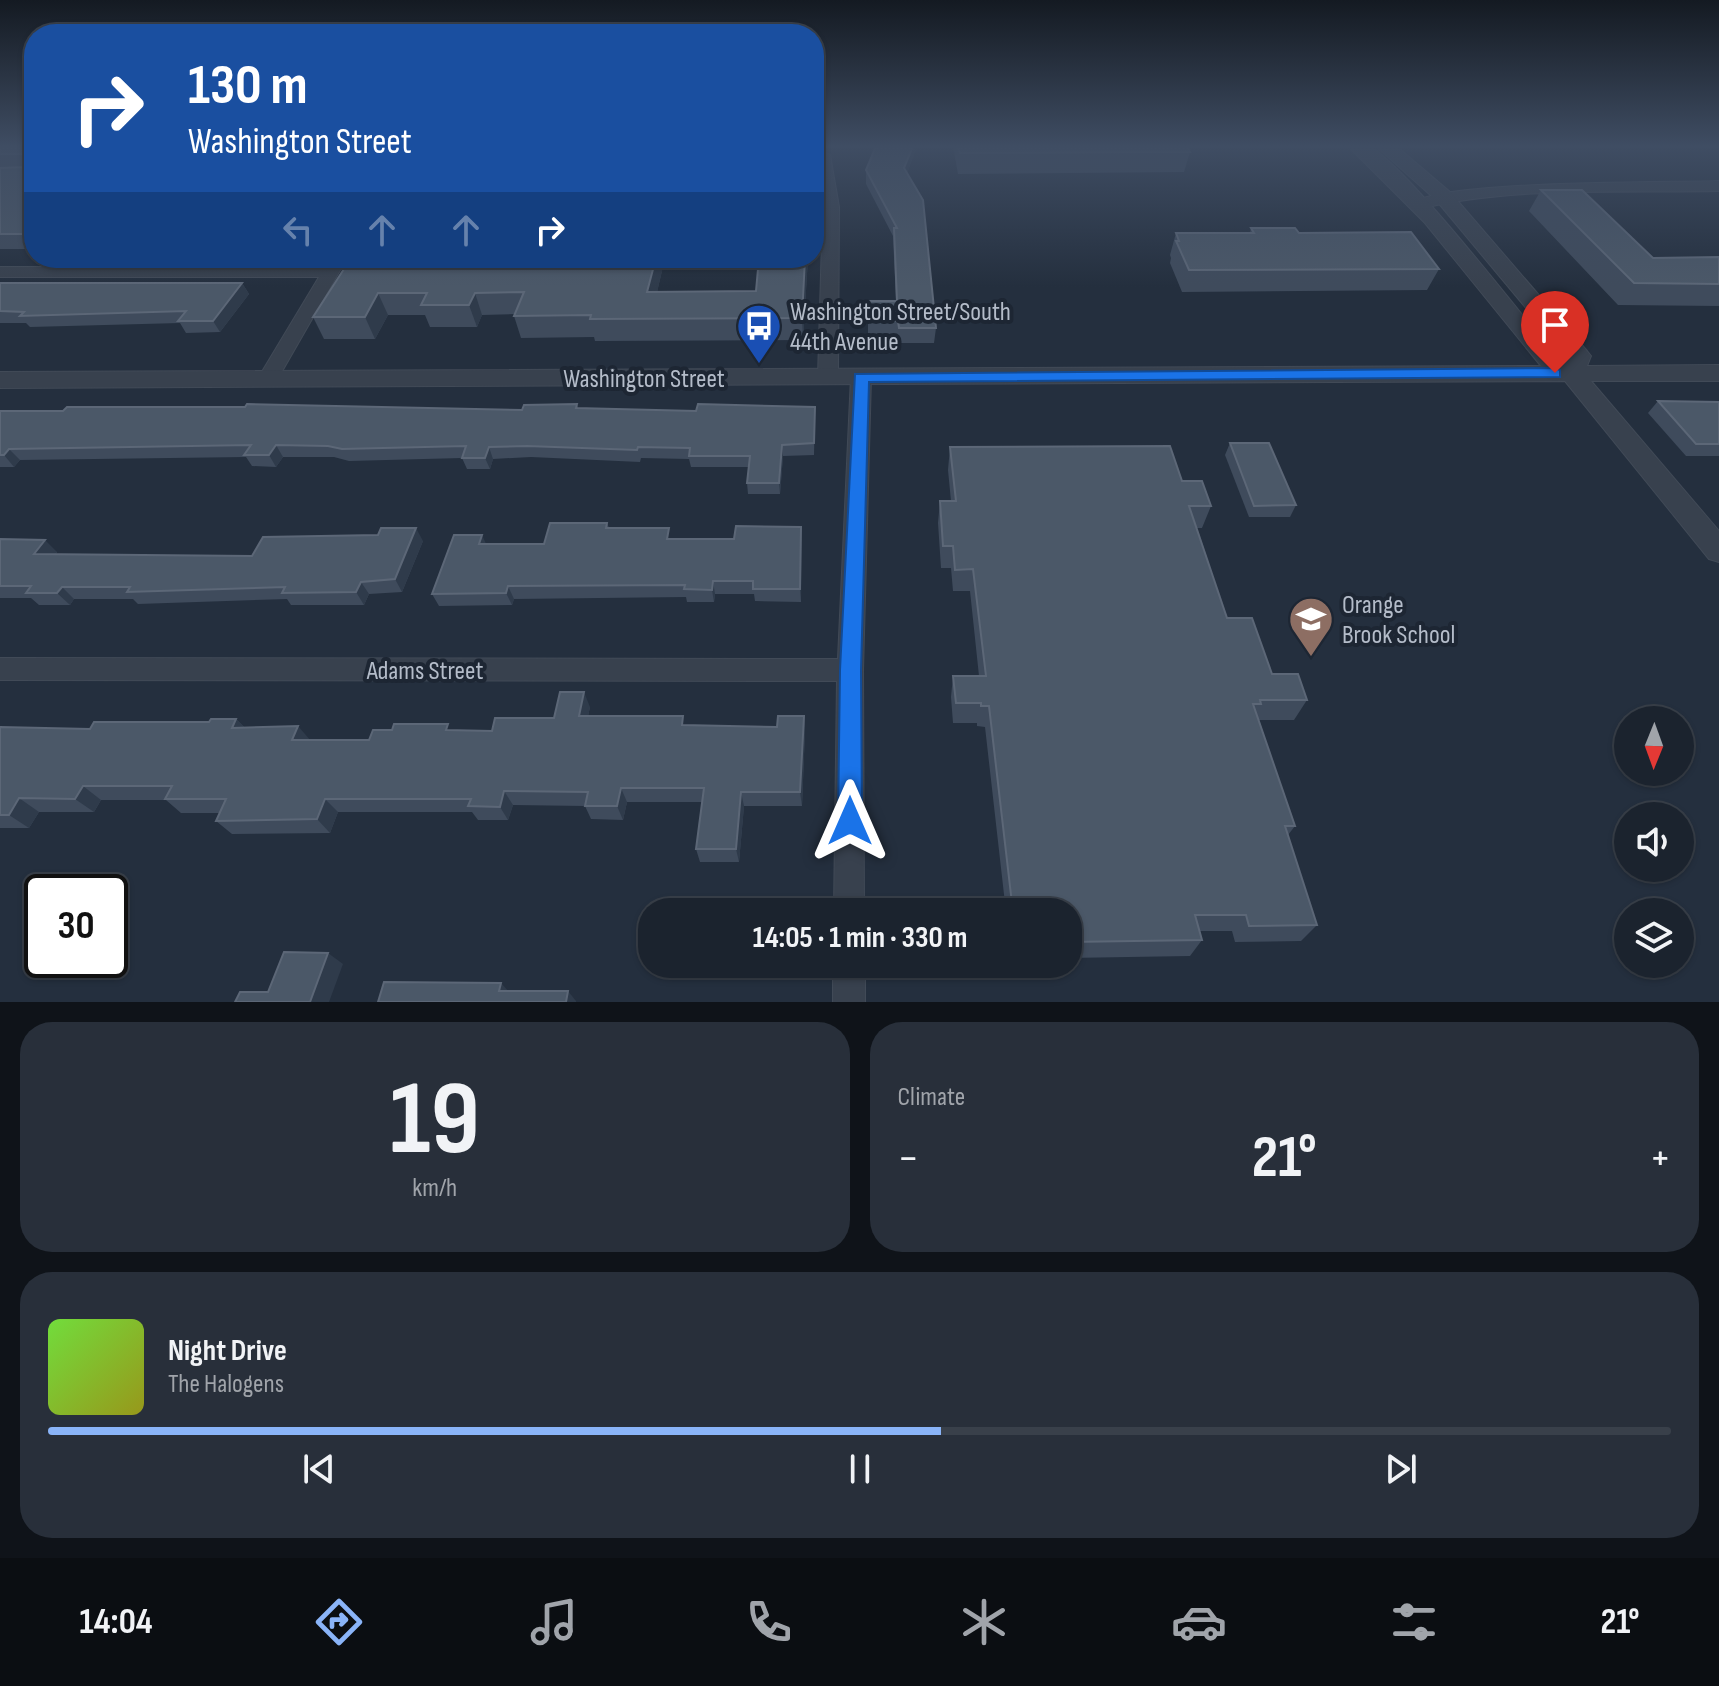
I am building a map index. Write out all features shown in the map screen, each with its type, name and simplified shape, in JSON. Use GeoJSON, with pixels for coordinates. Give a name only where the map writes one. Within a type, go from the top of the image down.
{"type":"FeatureCollection","features":[{"type":"Feature","properties":{"kind":"street"},"geometry":{"type":"LineString","coordinates":[[828,193],[831,207],[828,377]]}},
{"type":"Feature","properties":{"kind":"street"},"geometry":{"type":"LineString","coordinates":[[1407,193],[1544,357],[1571,373],[1719,551]]}},
{"type":"Feature","properties":{"kind":"street"},"geometry":{"type":"LineString","coordinates":[[1439,193],[1579,356],[1571,373]]}},
{"type":"Feature","properties":{"kind":"street"},"geometry":{"type":"LineString","coordinates":[[1419,204],[1443,196],[1505,193]]}},
{"type":"Feature","properties":{"kind":"street"},"geometry":{"type":"LineString","coordinates":[[0,272],[96,268]]}},
{"type":"Feature","properties":{"kind":"street"},"geometry":{"type":"LineString","coordinates":[[231,268],[294,271],[314,268]]}},
{"type":"Feature","properties":{"kind":"street"},"geometry":{"type":"LineString","coordinates":[[267,380],[333,268]]}},
{"type":"Feature","properties":{"kind":"street","name":"Washington Street"},"geometry":{"type":"LineString","coordinates":[[0,380],[1719,373]]}},
{"type":"Feature","properties":{"kind":"street"},"geometry":{"type":"LineString","coordinates":[[849,898],[850,670],[861,377]]}},
{"type":"Feature","properties":{"kind":"street","name":"Adams Street"},"geometry":{"type":"LineString","coordinates":[[0,669],[850,670]]}},
{"type":"Feature","properties":{"kind":"street"},"geometry":{"type":"LineString","coordinates":[[849,978],[849,1002]]}},
{"type":"Feature","properties":{"kind":"building"},"geometry":{"type":"Polygon","coordinates":[[[0,193],[24,193],[24,234],[0,234],[0,193]]]}},
{"type":"Feature","properties":{"kind":"building"},"geometry":{"type":"Polygon","coordinates":[[[878,193],[919,193],[923,200],[936,328],[899,328],[898,321],[868,321],[868,301],[897,301],[894,228],[897,228],[878,193]]]}},
{"type":"Feature","properties":{"kind":"building"},"geometry":{"type":"Polygon","coordinates":[[[1544,193],[1585,193],[1653,258],[1719,257],[1719,284],[1634,283],[1544,193]]]}},
{"type":"Feature","properties":{"kind":"building"},"geometry":{"type":"Polygon","coordinates":[[[1251,228],[1295,228],[1299,233],[1411,232],[1439,269],[1189,270],[1176,241],[1179,241],[1176,233],[1254,233],[1251,228]]]}},
{"type":"Feature","properties":{"kind":"building"},"geometry":{"type":"Polygon","coordinates":[[[345,268],[653,268],[647,292],[756,291],[758,268],[804,268],[802,318],[590,319],[591,315],[514,316],[524,292],[475,293],[469,305],[421,305],[427,293],[378,293],[365,317],[313,317],[345,268]]]}},
{"type":"Feature","properties":{"kind":"building"},"geometry":{"type":"Polygon","coordinates":[[[0,283],[242,283],[213,321],[178,321],[186,311],[20,316],[24,312],[0,311],[0,283]]]}},
{"type":"Feature","properties":{"kind":"building"},"geometry":{"type":"Polygon","coordinates":[[[1658,401],[1719,402],[1719,444],[1696,444],[1658,401]]]}},
{"type":"Feature","properties":{"kind":"building"},"geometry":{"type":"Polygon","coordinates":[[[247,404],[522,410],[524,405],[577,404],[576,408],[696,411],[698,404],[815,407],[814,443],[782,445],[779,483],[747,483],[750,456],[689,456],[690,448],[489,447],[485,458],[462,458],[466,446],[342,449],[276,445],[269,455],[244,455],[251,445],[9,449],[0,455],[0,411],[63,411],[67,407],[245,407],[247,404]]]}},
{"type":"Feature","properties":{"kind":"building"},"geometry":{"type":"Polygon","coordinates":[[[1230,443],[1269,443],[1296,505],[1254,506],[1230,443]]]}},
{"type":"Feature","properties":{"kind":"building"},"geometry":{"type":"Polygon","coordinates":[[[1170,446],[1182,481],[1202,481],[1211,506],[1189,506],[1227,618],[1252,618],[1272,674],[1298,674],[1307,700],[1260,700],[1261,704],[1253,704],[1295,826],[1285,826],[1317,925],[1249,926],[1246,915],[1195,915],[1202,940],[1082,942],[1082,898],[1011,898],[989,706],[956,703],[953,676],[986,676],[973,569],[955,570],[953,546],[943,546],[940,501],[956,501],[950,447],[1170,446]]]}},
{"type":"Feature","properties":{"kind":"building"},"geometry":{"type":"Polygon","coordinates":[[[550,523],[607,523],[606,528],[669,528],[667,539],[734,539],[736,526],[801,527],[800,589],[753,589],[753,581],[713,581],[712,590],[684,589],[685,585],[508,586],[506,593],[432,594],[454,535],[482,535],[479,544],[544,544],[550,523]]]}},
{"type":"Feature","properties":{"kind":"building"},"geometry":{"type":"Polygon","coordinates":[[[381,528],[416,528],[395,579],[361,582],[356,592],[282,593],[285,587],[127,592],[130,587],[62,587],[57,593],[26,593],[31,586],[0,586],[0,539],[45,540],[34,554],[252,556],[263,537],[378,535],[381,528]]]}},
{"type":"Feature","properties":{"kind":"building"},"geometry":{"type":"Polygon","coordinates":[[[560,692],[584,692],[579,716],[683,716],[682,725],[777,727],[778,716],[804,716],[800,792],[741,792],[736,849],[696,849],[704,788],[621,788],[617,806],[585,806],[588,792],[504,791],[500,807],[468,806],[471,799],[325,799],[317,819],[216,821],[226,799],[165,799],[172,786],[83,786],[75,799],[19,798],[9,815],[0,815],[0,727],[90,729],[94,722],[209,722],[211,719],[236,719],[232,728],[298,726],[292,740],[369,740],[373,730],[392,730],[394,724],[448,724],[446,730],[492,731],[495,718],[554,718],[560,692]]]}},
{"type":"Feature","properties":{"kind":"building"},"geometry":{"type":"Polygon","coordinates":[[[284,952],[328,953],[310,1002],[235,1002],[240,992],[268,992],[284,952]]]}},
{"type":"Feature","properties":{"kind":"building"},"geometry":{"type":"Polygon","coordinates":[[[384,982],[501,983],[499,991],[568,991],[566,1002],[378,1002],[384,982]]]}},
{"type":"Feature","properties":{"kind":"place","name":"Washington Street/South 44th Avenue"},"geometry":{"type":"Point","coordinates":[759,365]}},
{"type":"Feature","properties":{"kind":"place","name":"Orange Brook School"},"geometry":{"type":"Point","coordinates":[1311,658]}},
{"type":"Feature","properties":{"kind":"route"},"geometry":{"type":"LineString","coordinates":[[850,821],[850,670],[861,377],[1555,373]]}}]}
